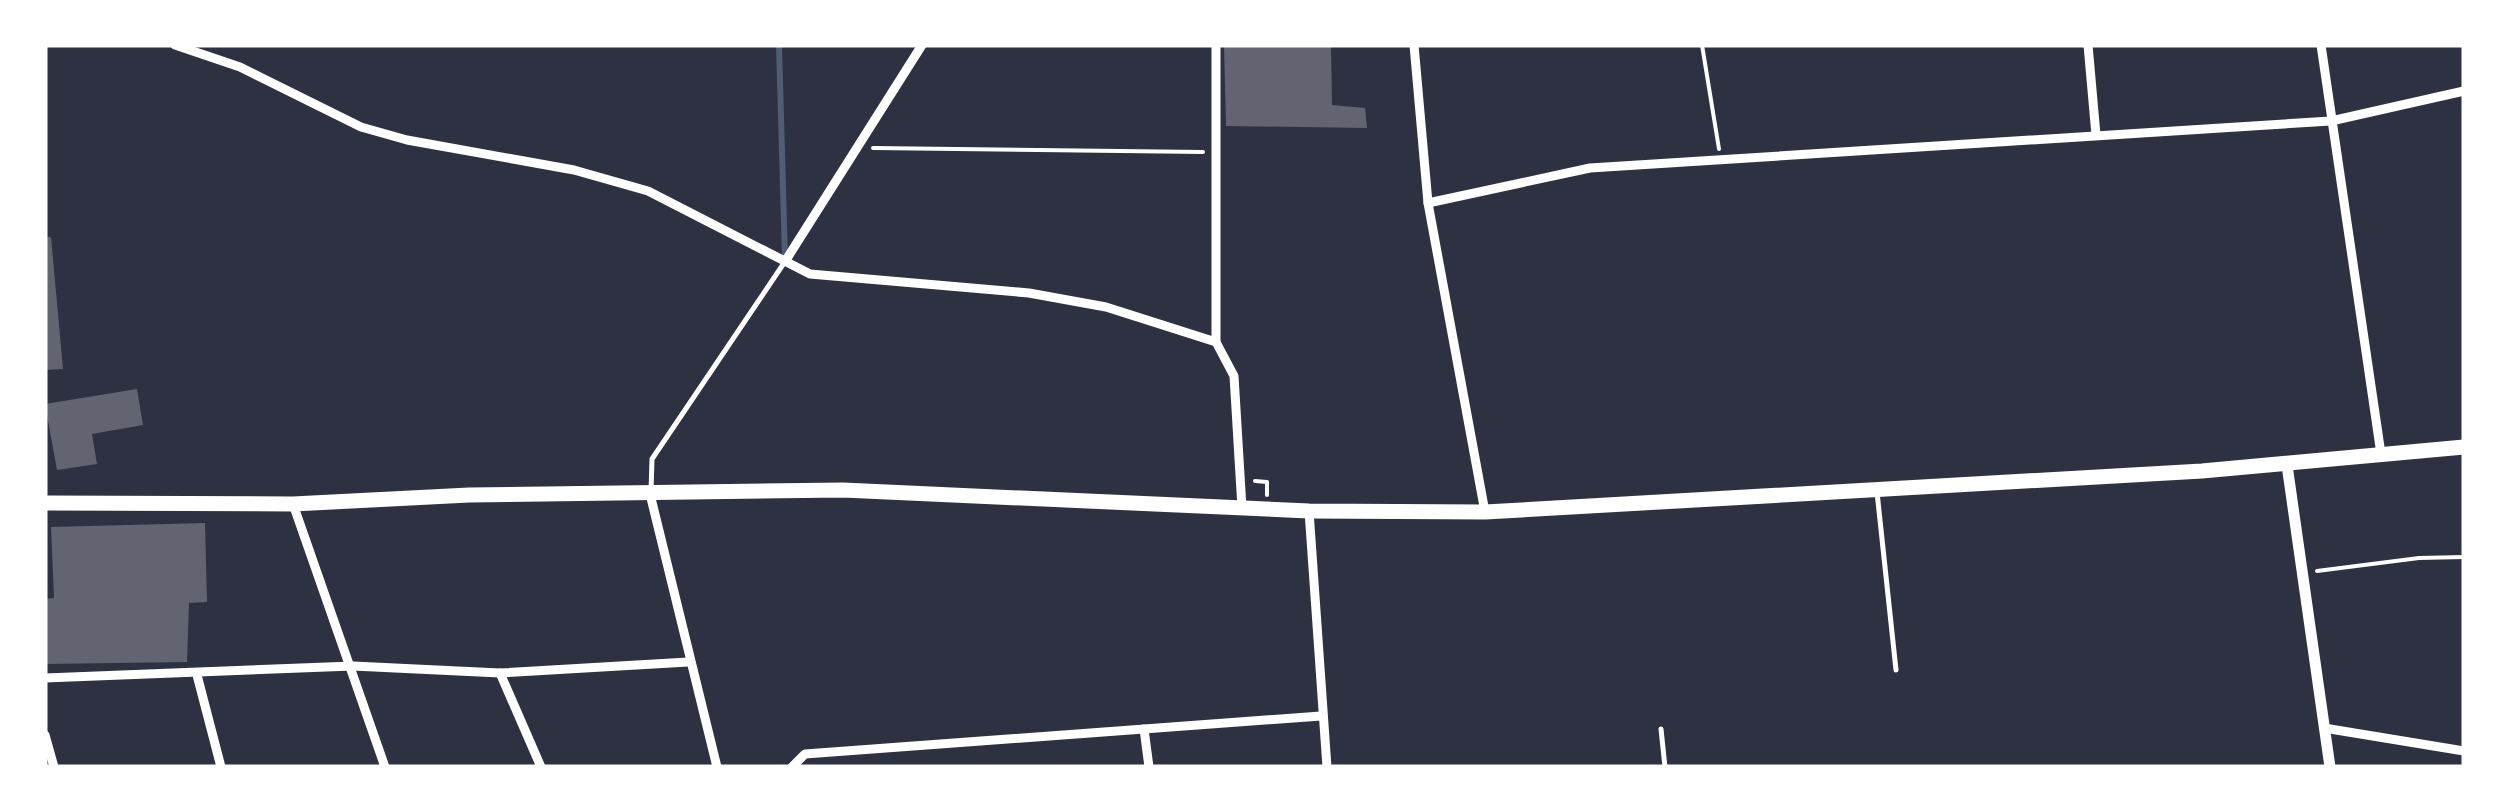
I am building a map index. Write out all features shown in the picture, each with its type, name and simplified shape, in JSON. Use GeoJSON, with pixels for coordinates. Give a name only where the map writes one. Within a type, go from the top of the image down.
{"type":"FeatureCollection","features":[{"type":"Feature","properties":{"kind":"highway"},"geometry":{"type":"LineString","coordinates":[[45,503],[292,504],[469,495],[843,490],[1242,508],[1485,512],[2287,465],[2464,447]]}},
{"type":"Feature","properties":{"kind":"street"},"geometry":{"type":"LineString","coordinates":[[175,45],[240,67],[361,127],[407,140],[574,170],[648,190],[810,274],[1029,293],[1106,307],[1216,342]]}},
{"type":"Feature","properties":{"kind":"street"},"geometry":{"type":"LineString","coordinates":[[786,260],[853,148],[922,45]]}},
{"type":"Feature","properties":{"kind":"street"},"geometry":{"type":"LineString","coordinates":[[1216,45],[1216,342],[1234,376],[1242,508]]}},
{"type":"Feature","properties":{"kind":"street"},"geometry":{"type":"LineString","coordinates":[[1414,45],[1428,203],[1485,512]]}},
{"type":"Feature","properties":{"kind":"street"},"geometry":{"type":"LineString","coordinates":[[2088,45],[2096,135]]}},
{"type":"Feature","properties":{"kind":"street"},"geometry":{"type":"LineString","coordinates":[[2321,45],[2382,457]]}},
{"type":"Feature","properties":{"kind":"street"},"geometry":{"type":"LineString","coordinates":[[1428,203],[1590,168],[2331,121],[2464,91]]}},
{"type":"Feature","properties":{"kind":"street"},"geometry":{"type":"LineString","coordinates":[[2287,465],[2330,767]]}},
{"type":"Feature","properties":{"kind":"street"},"geometry":{"type":"LineString","coordinates":[[650,494],[688,662],[717,767]]}},
{"type":"Feature","properties":{"kind":"street"},"geometry":{"type":"LineString","coordinates":[[292,504],[353,666],[385,767]]}},
{"type":"Feature","properties":{"kind":"street"},"geometry":{"type":"LineString","coordinates":[[1309,510],[1321,716],[1328,767]]}},
{"type":"Feature","properties":{"kind":"street"},"geometry":{"type":"LineString","coordinates":[[45,678],[353,666],[500,673],[688,662]]}},
{"type":"Feature","properties":{"kind":"street"},"geometry":{"type":"LineString","coordinates":[[500,673],[541,767]]}},
{"type":"Feature","properties":{"kind":"street"},"geometry":{"type":"LineString","coordinates":[[197,674],[221,767]]}},
{"type":"Feature","properties":{"kind":"street"},"geometry":{"type":"LineString","coordinates":[[792,767],[804,754],[1321,716]]}},
{"type":"Feature","properties":{"kind":"street"},"geometry":{"type":"LineString","coordinates":[[2324,728],[2464,752]]}},
{"type":"Feature","properties":{"kind":"street"},"geometry":{"type":"LineString","coordinates":[[1144,729],[1149,767]]}},
{"type":"Feature","properties":{"kind":"street"},"geometry":{"type":"LineString","coordinates":[[45,735],[54,767]]}},
{"type":"Feature","properties":{"kind":"lane"},"geometry":{"type":"LineString","coordinates":[[650,494],[652,459],[786,260]]}},
{"type":"Feature","properties":{"kind":"lane"},"geometry":{"type":"LineString","coordinates":[[1876,489],[1896,670]]}},
{"type":"Feature","properties":{"kind":"lane"},"geometry":{"type":"LineString","coordinates":[[1662,729],[1665,767]]}},
{"type":"Feature","properties":{"kind":"path"},"geometry":{"type":"LineString","coordinates":[[1702,45],[1720,160]]}},
{"type":"Feature","properties":{"kind":"path"},"geometry":{"type":"LineString","coordinates":[[853,148],[1214,152]]}},
{"type":"Feature","properties":{"kind":"path"},"geometry":{"type":"LineString","coordinates":[[2302,573],[2419,558],[2464,557]]}},
{"type":"Feature","properties":{"kind":"building"},"geometry":{"type":"Polygon","coordinates":[[[1224,45],[1331,45],[1332,105],[1365,108],[1367,128],[1226,126],[1224,45]]]}},
{"type":"Feature","properties":{"kind":"building"},"geometry":{"type":"Polygon","coordinates":[[[45,237],[51,237],[63,369],[45,370],[45,237]]]}},
{"type":"Feature","properties":{"kind":"building"},"geometry":{"type":"Polygon","coordinates":[[[137,389],[143,425],[92,434],[97,464],[57,470],[45,404],[137,389]]]}},
{"type":"Feature","properties":{"kind":"building"},"geometry":{"type":"Polygon","coordinates":[[[205,523],[207,602],[189,603],[187,662],[45,664],[45,599],[54,598],[51,527],[205,523]]]}},
{"type":"Feature","properties":{"kind":"waterway"},"geometry":{"type":"LineString","coordinates":[[779,45],[785,259]]}}]}
